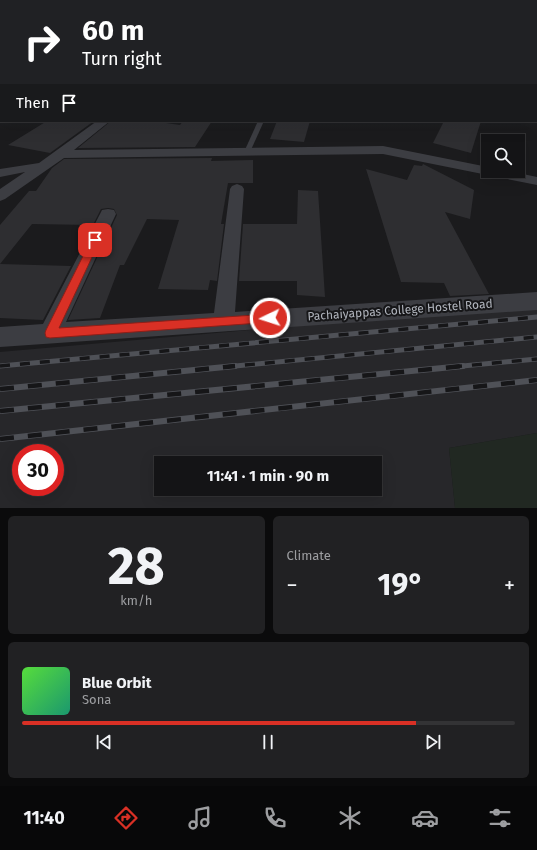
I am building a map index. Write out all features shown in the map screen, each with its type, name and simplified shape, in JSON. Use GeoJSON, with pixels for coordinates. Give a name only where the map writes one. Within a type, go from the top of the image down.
{"type":"FeatureCollection","features":[{"type":"Feature","properties":{"kind":"street"},"geometry":{"type":"LineString","coordinates":[[0,196],[61,154],[103,122]]}},
{"type":"Feature","properties":{"kind":"street"},"geometry":{"type":"LineString","coordinates":[[61,154],[383,150],[537,181]]}},
{"type":"Feature","properties":{"kind":"street"},"geometry":{"type":"LineString","coordinates":[[0,173],[46,164]]}},
{"type":"Feature","properties":{"kind":"street"},"geometry":{"type":"LineString","coordinates":[[223,322],[237,189]]}},
{"type":"Feature","properties":{"kind":"street"},"geometry":{"type":"LineString","coordinates":[[50,333],[108,214]]}},
{"type":"Feature","properties":{"kind":"street","name":"Pachaiyappas College Hostel Road"},"geometry":{"type":"LineString","coordinates":[[0,337],[537,301]]}},
{"type":"Feature","properties":{"kind":"lane"},"geometry":{"type":"LineString","coordinates":[[247,152],[261,122]]}},
{"type":"Feature","properties":{"kind":"shaded area"},"geometry":{"type":"Polygon","coordinates":[[[537,305],[537,433],[449,448],[455,508],[0,508],[0,352],[537,305]]]}},
{"type":"Feature","properties":{"kind":"shaded area"},"geometry":{"type":"Polygon","coordinates":[[[537,433],[537,508],[455,508],[449,448],[537,433]]]}},
{"type":"Feature","properties":{"kind":"building"},"geometry":{"type":"Polygon","coordinates":[[[45,122],[93,122],[50,153],[8,145],[45,122]]]}},
{"type":"Feature","properties":{"kind":"building"},"geometry":{"type":"Polygon","coordinates":[[[110,122],[159,122],[180,125],[182,122],[211,122],[195,147],[78,148],[110,122]]]}},
{"type":"Feature","properties":{"kind":"building"},"geometry":{"type":"Polygon","coordinates":[[[277,122],[310,122],[304,142],[270,139],[277,122]]]}},
{"type":"Feature","properties":{"kind":"building"},"geometry":{"type":"Polygon","coordinates":[[[444,122],[481,122],[471,153],[433,143],[444,122]]]}},
{"type":"Feature","properties":{"kind":"building"},"geometry":{"type":"Polygon","coordinates":[[[212,158],[211,161],[253,160],[253,183],[228,183],[221,224],[224,224],[217,281],[210,280],[208,290],[158,289],[179,220],[147,219],[124,265],[120,265],[100,318],[68,320],[117,215],[114,209],[108,208],[101,209],[93,225],[32,224],[0,264],[0,225],[29,191],[36,191],[52,168],[64,159],[212,158]]]}},
{"type":"Feature","properties":{"kind":"building"},"geometry":{"type":"Polygon","coordinates":[[[423,164],[474,190],[470,219],[445,212],[489,294],[450,296],[444,283],[401,282],[366,169],[407,180],[414,165],[422,166],[423,164]]]}},
{"type":"Feature","properties":{"kind":"building"},"geometry":{"type":"Polygon","coordinates":[[[298,190],[318,191],[325,297],[297,295],[297,281],[239,281],[243,224],[297,224],[298,190]]]}},
{"type":"Feature","properties":{"kind":"building"},"geometry":{"type":"Polygon","coordinates":[[[0,264],[71,266],[43,320],[0,318],[0,264]]]}},
{"type":"Feature","properties":{"kind":"railway"},"geometry":{"type":"LineString","coordinates":[[0,366],[537,317]]}},
{"type":"Feature","properties":{"kind":"railway"},"geometry":{"type":"LineString","coordinates":[[225,367],[537,337]]}},
{"type":"Feature","properties":{"kind":"railway"},"geometry":{"type":"LineString","coordinates":[[452,367],[537,359]]}},
{"type":"Feature","properties":{"kind":"railway"},"geometry":{"type":"LineString","coordinates":[[0,389],[235,366]]}},
{"type":"Feature","properties":{"kind":"railway"},"geometry":{"type":"LineString","coordinates":[[0,411],[463,366]]}},
{"type":"Feature","properties":{"kind":"railway"},"geometry":{"type":"LineString","coordinates":[[0,439],[537,380]]}},
{"type":"Feature","properties":{"kind":"route"},"geometry":{"type":"LineString","coordinates":[[95,240],[50,333],[270,318]]}}]}
